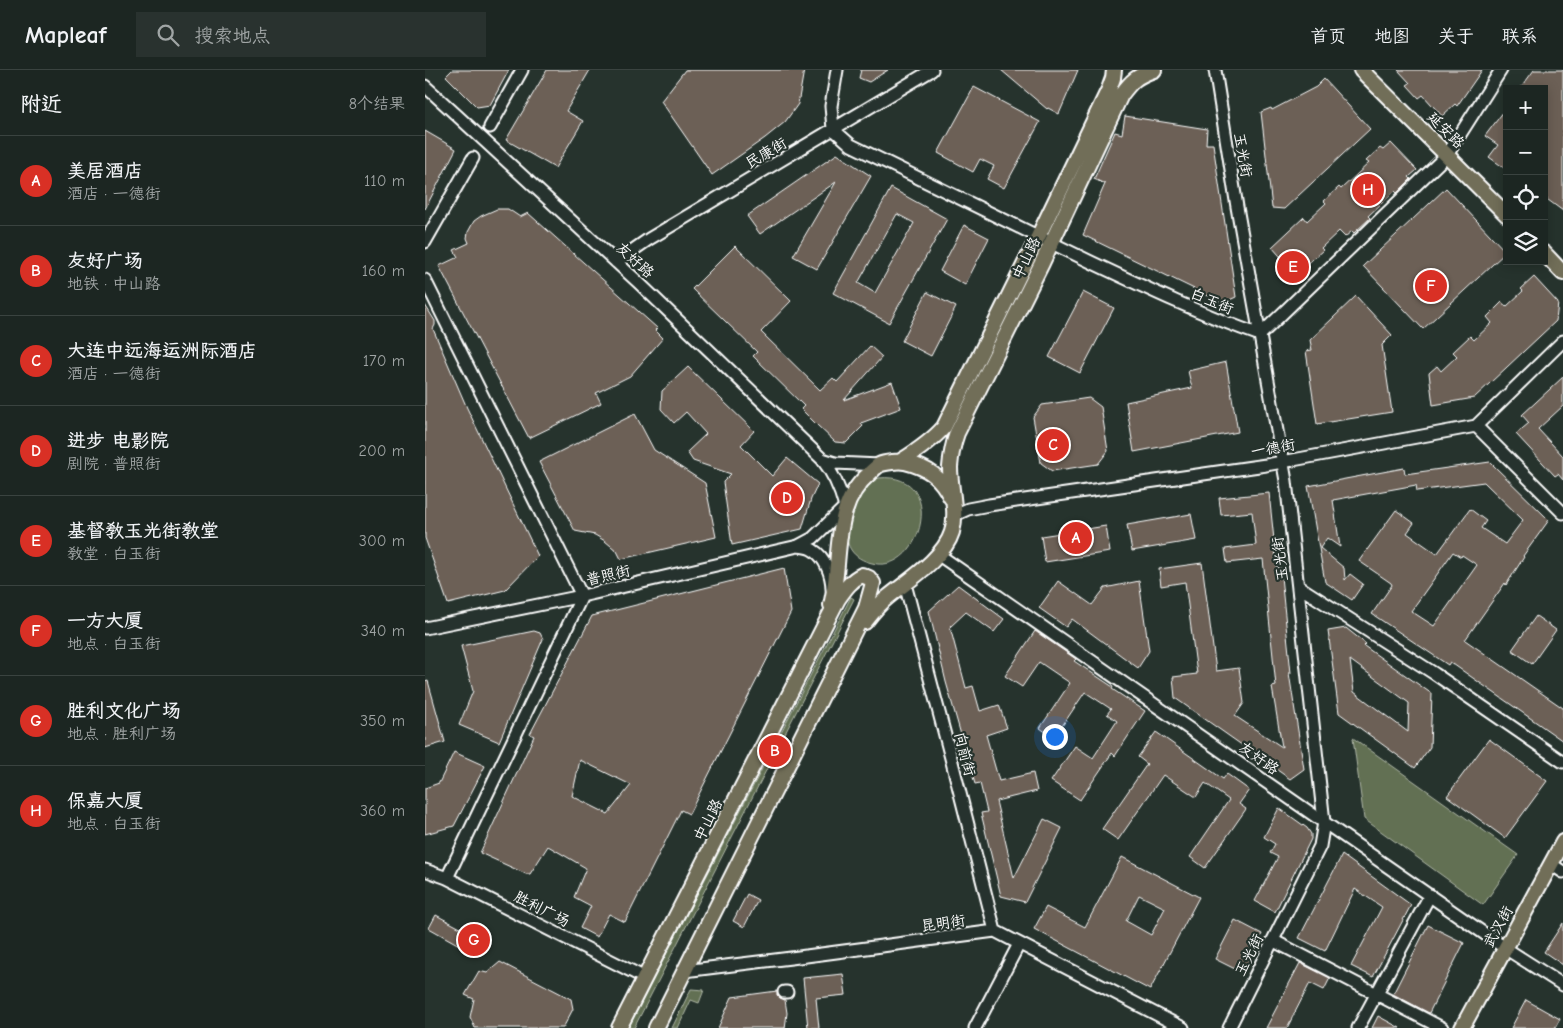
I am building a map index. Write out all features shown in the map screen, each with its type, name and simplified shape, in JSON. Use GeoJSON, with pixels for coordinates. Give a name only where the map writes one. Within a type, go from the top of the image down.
{"type":"FeatureCollection","features":[{"type":"Feature","properties":{"kind":"main road"},"geometry":{"type":"LineString","coordinates":[[1114,70],[1115,92],[1140,75],[1154,70]]}},
{"type":"Feature","properties":{"kind":"main road","name":"延安路"},"geometry":{"type":"LineString","coordinates":[[1361,70],[1503,211]]}},
{"type":"Feature","properties":{"kind":"main road","name":"中山路"},"geometry":{"type":"LineString","coordinates":[[951,430],[1038,237],[1115,92]]}},
{"type":"Feature","properties":{"kind":"main road","name":"中山路"},"geometry":{"type":"LineString","coordinates":[[951,430],[1052,243],[1115,92]]}},
{"type":"Feature","properties":{"kind":"main road"},"geometry":{"type":"LineString","coordinates":[[1548,257],[1563,273]]}},
{"type":"Feature","properties":{"kind":"main road"},"geometry":{"type":"LineString","coordinates":[[847,647],[874,610],[939,555],[952,533],[954,508],[950,468],[951,430],[935,437],[901,462]]}},
{"type":"Feature","properties":{"kind":"main road"},"geometry":{"type":"LineString","coordinates":[[825,627],[832,602],[840,531],[845,507],[865,477],[880,465],[901,462],[916,465],[932,473],[945,486],[954,508]]}},
{"type":"Feature","properties":{"kind":"main road"},"geometry":{"type":"LineString","coordinates":[[656,1028],[866,608],[873,583],[869,578],[863,575],[848,585],[838,599],[825,627]]}},
{"type":"Feature","properties":{"kind":"main road","name":"中山路"},"geometry":{"type":"LineString","coordinates":[[619,1028],[825,627]]}},
{"type":"Feature","properties":{"kind":"main road","name":"武汉街"},"geometry":{"type":"LineString","coordinates":[[1462,1028],[1505,948],[1557,868],[1563,842]]}},
{"type":"Feature","properties":{"kind":"street"},"geometry":{"type":"LineString","coordinates":[[490,126],[522,70]]}},
{"type":"Feature","properties":{"kind":"street"},"geometry":{"type":"LineString","coordinates":[[833,129],[831,106],[837,70]]}},
{"type":"Feature","properties":{"kind":"street","name":"民康街"},"geometry":{"type":"LineString","coordinates":[[616,262],[649,239],[931,70]]}},
{"type":"Feature","properties":{"kind":"street","name":"玉光街"},"geometry":{"type":"LineString","coordinates":[[1215,70],[1237,207],[1283,462],[1324,822],[1320,846],[1229,1028]]}},
{"type":"Feature","properties":{"kind":"street"},"geometry":{"type":"LineString","coordinates":[[1260,335],[1447,155],[1501,70]]}},
{"type":"Feature","properties":{"kind":"street","name":"友好路"},"geometry":{"type":"LineString","coordinates":[[425,86],[616,262],[822,459],[841,489],[845,507]]}},
{"type":"Feature","properties":{"kind":"street","name":"白玉街"},"geometry":{"type":"LineString","coordinates":[[833,129],[851,145],[1038,237],[1163,296],[1226,323],[1260,335]]}},
{"type":"Feature","properties":{"kind":"street"},"geometry":{"type":"LineString","coordinates":[[425,242],[473,158]]}},
{"type":"Feature","properties":{"kind":"street"},"geometry":{"type":"LineString","coordinates":[[425,280],[582,596],[447,878]]}},
{"type":"Feature","properties":{"kind":"street"},"geometry":{"type":"LineString","coordinates":[[1563,341],[1476,426],[1563,513]]}},
{"type":"Feature","properties":{"kind":"street","name":"一德街"},"geometry":{"type":"LineString","coordinates":[[954,508],[968,509],[1283,462],[1476,426]]}},
{"type":"Feature","properties":{"kind":"street"},"geometry":{"type":"LineString","coordinates":[[822,459],[835,462],[880,465]]}},
{"type":"Feature","properties":{"kind":"street"},"geometry":{"type":"LineString","coordinates":[[798,546],[813,538],[845,507]]}},
{"type":"Feature","properties":{"kind":"street"},"geometry":{"type":"LineString","coordinates":[[798,546],[812,549],[821,557],[827,567],[832,583],[832,602]]}},
{"type":"Feature","properties":{"kind":"street","name":"普照街"},"geometry":{"type":"LineString","coordinates":[[425,628],[582,596],[798,546]]}},
{"type":"Feature","properties":{"kind":"street","name":"友好路"},"geometry":{"type":"LineString","coordinates":[[939,555],[1505,948],[1563,984]]}},
{"type":"Feature","properties":{"kind":"street","name":"向前街"},"geometry":{"type":"LineString","coordinates":[[905,584],[995,931]]}},
{"type":"Feature","properties":{"kind":"street"},"geometry":{"type":"LineString","coordinates":[[1298,586],[1435,674],[1563,762]]}},
{"type":"Feature","properties":{"kind":"street","name":"胜利广场"},"geometry":{"type":"LineString","coordinates":[[425,870],[447,878],[645,978]]}},
{"type":"Feature","properties":{"kind":"street"},"geometry":{"type":"LineString","coordinates":[[1358,1028],[1430,895]]}},
{"type":"Feature","properties":{"kind":"street"},"geometry":{"type":"LineString","coordinates":[[995,931],[1183,1028]]}},
{"type":"Feature","properties":{"kind":"street","name":"昆明街"},"geometry":{"type":"LineString","coordinates":[[684,971],[995,931]]}},
{"type":"Feature","properties":{"kind":"street"},"geometry":{"type":"LineString","coordinates":[[1274,941],[1442,1028]]}},
{"type":"Feature","properties":{"kind":"street"},"geometry":{"type":"LineString","coordinates":[[975,1028],[1019,944]]}},
{"type":"Feature","properties":{"kind":"green space"},"geometry":{"type":"Polygon","coordinates":[[[879,478],[901,480],[914,490],[921,505],[920,523],[915,540],[904,554],[890,563],[872,563],[860,558],[852,551],[848,542],[848,520],[857,498],[865,487],[879,478]]]}},
{"type":"Feature","properties":{"kind":"green space"},"geometry":{"type":"Polygon","coordinates":[[[851,597],[854,599],[634,1028],[628,1028],[851,597]]]}},
{"type":"Feature","properties":{"kind":"green space"},"geometry":{"type":"Polygon","coordinates":[[[1353,738],[1518,855],[1483,905],[1364,819],[1353,738]]]}},
{"type":"Feature","properties":{"kind":"green space"},"geometry":{"type":"Polygon","coordinates":[[[691,989],[704,990],[699,1003],[691,1000],[678,1028],[672,1028],[691,989]]]}},
{"type":"Feature","properties":{"kind":"building"},"geometry":{"type":"Polygon","coordinates":[[[452,70],[509,70],[490,105],[477,107],[446,76],[452,70]]]}},
{"type":"Feature","properties":{"kind":"building"},"geometry":{"type":"Polygon","coordinates":[[[547,70],[590,70],[566,111],[583,121],[555,168],[506,140],[547,70]]]}},
{"type":"Feature","properties":{"kind":"building"},"geometry":{"type":"Polygon","coordinates":[[[685,70],[804,70],[798,104],[785,122],[712,175],[661,101],[685,70]]]}},
{"type":"Feature","properties":{"kind":"building"},"geometry":{"type":"Polygon","coordinates":[[[861,70],[888,70],[869,82],[859,78],[861,70]]]}},
{"type":"Feature","properties":{"kind":"building"},"geometry":{"type":"Polygon","coordinates":[[[1001,70],[1078,70],[1059,114],[1047,109],[1001,70]]]}},
{"type":"Feature","properties":{"kind":"building"},"geometry":{"type":"Polygon","coordinates":[[[1398,70],[1482,70],[1457,106],[1455,104],[1442,116],[1423,95],[1419,98],[1407,85],[1410,83],[1398,70]]]}},
{"type":"Feature","properties":{"kind":"building"},"geometry":{"type":"Polygon","coordinates":[[[1534,70],[1563,70],[1563,211],[1548,200],[1548,85],[1523,85],[1534,70]]]}},
{"type":"Feature","properties":{"kind":"building"},"geometry":{"type":"Polygon","coordinates":[[[1324,79],[1370,129],[1284,209],[1272,208],[1261,112],[1271,108],[1272,110],[1316,87],[1324,79]]]}},
{"type":"Feature","properties":{"kind":"building"},"geometry":{"type":"Polygon","coordinates":[[[974,87],[1040,122],[1004,188],[987,179],[994,166],[980,159],[973,172],[938,153],[974,87]]]}},
{"type":"Feature","properties":{"kind":"building"},"geometry":{"type":"Polygon","coordinates":[[[1503,112],[1503,167],[1489,157],[1498,145],[1485,136],[1503,112]]]}},
{"type":"Feature","properties":{"kind":"building"},"geometry":{"type":"Polygon","coordinates":[[[1125,116],[1207,129],[1206,144],[1213,144],[1236,297],[1223,303],[1083,235],[1105,184],[1094,179],[1115,132],[1122,134],[1125,116]]]}},
{"type":"Feature","properties":{"kind":"building"},"geometry":{"type":"Polygon","coordinates":[[[425,131],[456,149],[425,209],[425,131]]]}},
{"type":"Feature","properties":{"kind":"building"},"geometry":{"type":"Polygon","coordinates":[[[1391,143],[1417,170],[1409,177],[1411,179],[1368,216],[1370,218],[1354,233],[1352,231],[1345,237],[1339,231],[1321,248],[1323,250],[1303,268],[1306,271],[1297,280],[1289,272],[1286,275],[1280,269],[1286,263],[1272,247],[1304,217],[1307,221],[1326,203],[1324,201],[1339,187],[1341,189],[1369,163],[1366,161],[1380,148],[1383,150],[1391,143]]]}},
{"type":"Feature","properties":{"kind":"building"},"geometry":{"type":"Polygon","coordinates":[[[837,154],[871,176],[817,269],[793,256],[836,182],[760,234],[747,216],[837,154]]]}},
{"type":"Feature","properties":{"kind":"building"},"geometry":{"type":"Polygon","coordinates":[[[891,188],[947,219],[889,323],[833,293],[891,188]],[[897,214],[858,283],[875,293],[914,223],[897,214]]]}},
{"type":"Feature","properties":{"kind":"building"},"geometry":{"type":"Polygon","coordinates":[[[1446,188],[1503,249],[1503,255],[1423,329],[1363,266],[1446,188]]]}},
{"type":"Feature","properties":{"kind":"building"},"geometry":{"type":"Polygon","coordinates":[[[497,209],[508,209],[520,217],[528,213],[657,328],[655,330],[663,338],[630,376],[596,393],[601,403],[529,438],[439,266],[458,257],[454,250],[469,243],[467,238],[468,232],[474,221],[497,209]]]}},
{"type":"Feature","properties":{"kind":"building"},"geometry":{"type":"Polygon","coordinates":[[[964,225],[989,238],[965,285],[940,271],[964,225]]]}},
{"type":"Feature","properties":{"kind":"building"},"geometry":{"type":"Polygon","coordinates":[[[735,246],[791,301],[761,332],[820,390],[833,378],[837,382],[870,346],[882,357],[844,400],[892,382],[901,408],[861,423],[863,426],[846,443],[835,442],[817,425],[801,409],[804,406],[753,356],[757,352],[692,289],[735,246]]]}},
{"type":"Feature","properties":{"kind":"building"},"geometry":{"type":"Polygon","coordinates":[[[1534,277],[1558,303],[1556,321],[1474,398],[1433,405],[1429,373],[1437,366],[1441,371],[1457,356],[1453,352],[1470,336],[1474,340],[1492,323],[1487,317],[1502,302],[1506,307],[1523,291],[1521,289],[1534,277]]]}},
{"type":"Feature","properties":{"kind":"building"},"geometry":{"type":"Polygon","coordinates":[[[927,292],[956,307],[931,356],[902,341],[927,292]]]}},
{"type":"Feature","properties":{"kind":"building"},"geometry":{"type":"Polygon","coordinates":[[[1083,292],[1114,308],[1080,373],[1049,357],[1083,292]]]}},
{"type":"Feature","properties":{"kind":"building"},"geometry":{"type":"Polygon","coordinates":[[[1356,296],[1392,335],[1382,345],[1392,412],[1317,424],[1306,351],[1312,350],[1310,340],[1356,296]]]}},
{"type":"Feature","properties":{"kind":"building"},"geometry":{"type":"Polygon","coordinates":[[[425,305],[435,321],[433,329],[467,408],[538,556],[505,590],[448,604],[425,538],[425,305]]]}},
{"type":"Feature","properties":{"kind":"building"},"geometry":{"type":"Polygon","coordinates":[[[1226,362],[1238,432],[1134,452],[1126,402],[1192,388],[1188,371],[1226,362]]]}},
{"type":"Feature","properties":{"kind":"building"},"geometry":{"type":"Polygon","coordinates":[[[688,367],[754,431],[741,445],[772,476],[787,458],[818,484],[811,499],[802,529],[732,545],[723,482],[731,474],[693,461],[687,452],[706,434],[686,412],[674,423],[661,409],[662,391],[688,367]]]}},
{"type":"Feature","properties":{"kind":"building"},"geometry":{"type":"Polygon","coordinates":[[[1563,377],[1563,406],[1538,429],[1563,456],[1563,480],[1558,474],[1555,476],[1516,434],[1529,423],[1522,415],[1563,377]]]}},
{"type":"Feature","properties":{"kind":"building"},"geometry":{"type":"Polygon","coordinates":[[[1089,398],[1101,407],[1108,451],[1098,464],[1052,471],[1041,463],[1033,417],[1042,405],[1089,398]]]}},
{"type":"Feature","properties":{"kind":"building"},"geometry":{"type":"Polygon","coordinates":[[[635,414],[654,450],[705,483],[716,537],[621,559],[617,551],[605,541],[595,535],[575,531],[539,462],[635,414]]]}},
{"type":"Feature","properties":{"kind":"building"},"geometry":{"type":"Polygon","coordinates":[[[1490,462],[1549,520],[1523,556],[1506,585],[1505,583],[1465,640],[1563,708],[1563,741],[1450,662],[1448,665],[1372,614],[1392,585],[1359,561],[1396,510],[1414,523],[1407,533],[1437,554],[1470,509],[1486,521],[1481,528],[1505,544],[1523,520],[1484,482],[1417,491],[1416,485],[1333,500],[1340,547],[1327,538],[1320,548],[1344,568],[1345,580],[1350,574],[1363,584],[1352,600],[1325,582],[1308,486],[1404,468],[1405,474],[1490,462]],[[1453,552],[1411,611],[1434,626],[1477,565],[1462,555],[1461,557],[1453,552]]]}},
{"type":"Feature","properties":{"kind":"building"},"geometry":{"type":"Polygon","coordinates":[[[1269,493],[1277,568],[1280,567],[1291,673],[1289,673],[1304,769],[1290,779],[1175,698],[1173,677],[1197,674],[1185,582],[1161,586],[1159,569],[1202,563],[1216,671],[1239,668],[1244,703],[1235,716],[1282,747],[1272,687],[1276,686],[1263,559],[1227,563],[1225,549],[1256,545],[1252,512],[1221,515],[1219,498],[1269,493]]]}},
{"type":"Feature","properties":{"kind":"building"},"geometry":{"type":"Polygon","coordinates":[[[1191,514],[1196,540],[1132,551],[1127,525],[1191,514]]]}},
{"type":"Feature","properties":{"kind":"building"},"geometry":{"type":"Polygon","coordinates":[[[1106,526],[1110,552],[1045,562],[1041,536],[1106,526]]]}},
{"type":"Feature","properties":{"kind":"building"},"geometry":{"type":"Polygon","coordinates":[[[784,568],[791,612],[689,814],[681,810],[625,922],[609,914],[597,937],[580,928],[591,906],[574,897],[586,868],[548,846],[530,874],[526,874],[480,853],[534,736],[530,734],[592,616],[784,568]],[[580,760],[572,796],[608,814],[631,785],[580,760]]]}},
{"type":"Feature","properties":{"kind":"building"},"geometry":{"type":"Polygon","coordinates":[[[1058,581],[1092,605],[1105,588],[1139,581],[1149,651],[1138,668],[1072,619],[1066,627],[1039,608],[1058,581]]]}},
{"type":"Feature","properties":{"kind":"building"},"geometry":{"type":"Polygon","coordinates":[[[958,585],[1004,619],[994,632],[966,612],[950,627],[966,688],[973,686],[980,711],[999,705],[1007,728],[986,735],[999,781],[1033,773],[1037,791],[996,801],[1014,878],[1044,819],[1062,828],[1025,902],[1001,896],[981,813],[987,812],[980,783],[975,784],[946,682],[929,611],[958,585]]]}},
{"type":"Feature","properties":{"kind":"building"},"geometry":{"type":"Polygon","coordinates":[[[1536,616],[1556,630],[1532,664],[1512,650],[1536,616]]]}},
{"type":"Feature","properties":{"kind":"building"},"geometry":{"type":"Polygon","coordinates":[[[1346,628],[1366,644],[1364,646],[1432,694],[1430,747],[1415,768],[1339,713],[1328,631],[1346,628]],[[1350,660],[1354,692],[1408,732],[1409,703],[1350,660]]]}},
{"type":"Feature","properties":{"kind":"building"},"geometry":{"type":"Polygon","coordinates":[[[534,631],[540,633],[543,639],[499,742],[459,725],[473,691],[461,646],[534,631]]]}},
{"type":"Feature","properties":{"kind":"building"},"geometry":{"type":"Polygon","coordinates":[[[1035,631],[1076,659],[1074,661],[1113,687],[1112,689],[1145,711],[1115,756],[1112,753],[1080,800],[1051,781],[1075,746],[1093,758],[1117,721],[1107,714],[1111,709],[1085,692],[1054,738],[1040,728],[1070,683],[1039,662],[1022,687],[1005,676],[1035,631]]]}},
{"type":"Feature","properties":{"kind":"building"},"geometry":{"type":"Polygon","coordinates":[[[428,681],[445,742],[425,748],[425,682],[428,681]]]}},
{"type":"Feature","properties":{"kind":"building"},"geometry":{"type":"Polygon","coordinates":[[[1156,732],[1223,779],[1227,774],[1249,790],[1239,804],[1246,809],[1205,868],[1190,857],[1229,800],[1205,783],[1196,797],[1163,775],[1118,840],[1102,829],[1147,764],[1138,757],[1156,732]]]}},
{"type":"Feature","properties":{"kind":"building"},"geometry":{"type":"Polygon","coordinates":[[[1489,739],[1547,781],[1505,838],[1447,796],[1489,739]]]}},
{"type":"Feature","properties":{"kind":"building"},"geometry":{"type":"Polygon","coordinates":[[[454,752],[485,766],[454,826],[425,834],[425,788],[439,783],[454,752]]]}},
{"type":"Feature","properties":{"kind":"building"},"geometry":{"type":"Polygon","coordinates":[[[1279,808],[1307,828],[1311,834],[1311,839],[1275,912],[1255,901],[1278,857],[1270,853],[1275,844],[1264,837],[1279,808]]]}},
{"type":"Feature","properties":{"kind":"building"},"geometry":{"type":"Polygon","coordinates":[[[1342,855],[1411,905],[1373,977],[1351,966],[1382,907],[1355,889],[1325,951],[1299,938],[1342,855]]]}},
{"type":"Feature","properties":{"kind":"building"},"geometry":{"type":"Polygon","coordinates":[[[1122,857],[1199,897],[1150,990],[1034,929],[1046,907],[1085,927],[1122,857]],[[1139,895],[1126,921],[1151,935],[1165,908],[1139,895]]]}},
{"type":"Feature","properties":{"kind":"building"},"geometry":{"type":"Polygon","coordinates":[[[747,894],[758,900],[744,927],[733,921],[747,894]]]}},
{"type":"Feature","properties":{"kind":"building"},"geometry":{"type":"Polygon","coordinates":[[[436,915],[468,932],[461,946],[429,928],[436,915]]]}},
{"type":"Feature","properties":{"kind":"building"},"geometry":{"type":"Polygon","coordinates":[[[1235,920],[1262,934],[1243,973],[1215,959],[1235,920]]]}},
{"type":"Feature","properties":{"kind":"building"},"geometry":{"type":"Polygon","coordinates":[[[1563,923],[1563,965],[1544,952],[1563,923]]]}},
{"type":"Feature","properties":{"kind":"building"},"geometry":{"type":"Polygon","coordinates":[[[1428,925],[1464,943],[1429,1013],[1393,994],[1428,925]]]}},
{"type":"Feature","properties":{"kind":"building"},"geometry":{"type":"Polygon","coordinates":[[[500,962],[571,999],[573,1009],[563,1028],[475,1028],[470,1017],[474,999],[465,995],[479,971],[487,973],[500,962]]]}},
{"type":"Feature","properties":{"kind":"building"},"geometry":{"type":"Polygon","coordinates":[[[1300,963],[1330,978],[1324,990],[1310,983],[1287,1028],[1266,1028],[1300,963]]]}},
{"type":"Feature","properties":{"kind":"building"},"geometry":{"type":"Polygon","coordinates":[[[843,974],[846,995],[816,998],[819,1028],[808,1028],[803,978],[843,974]]]}},
{"type":"Feature","properties":{"kind":"building"},"geometry":{"type":"Polygon","coordinates":[[[777,991],[777,995],[785,1000],[787,1013],[785,1028],[718,1028],[732,997],[777,991]]]}},
{"type":"Feature","properties":{"kind":"building"},"geometry":{"type":"Polygon","coordinates":[[[1526,1000],[1560,1019],[1555,1028],[1511,1028],[1526,1000]]]}},
{"type":"Feature","properties":{"kind":"building"},"geometry":{"type":"Polygon","coordinates":[[[1378,1016],[1400,1028],[1372,1028],[1378,1016]]]}},
{"type":"Feature","properties":{"kind":"place","name":"保嘉大厦"},"geometry":{"type":"Point","coordinates":[1368,190]}},
{"type":"Feature","properties":{"kind":"place","name":"基督教玉光街教堂"},"geometry":{"type":"Point","coordinates":[1293,267]}},
{"type":"Feature","properties":{"kind":"place","name":"一方大厦"},"geometry":{"type":"Point","coordinates":[1431,286]}},
{"type":"Feature","properties":{"kind":"place","name":"大连中远海运洲际酒店"},"geometry":{"type":"Point","coordinates":[1053,445]}},
{"type":"Feature","properties":{"kind":"place","name":"进步 电影院"},"geometry":{"type":"Point","coordinates":[787,498]}},
{"type":"Feature","properties":{"kind":"place","name":"美居酒店"},"geometry":{"type":"Point","coordinates":[1076,538]}},
{"type":"Feature","properties":{"kind":"place","name":"友好广场"},"geometry":{"type":"Point","coordinates":[775,751]}},
{"type":"Feature","properties":{"kind":"place","name":"胜利文化广场"},"geometry":{"type":"Point","coordinates":[474,940]}}]}
